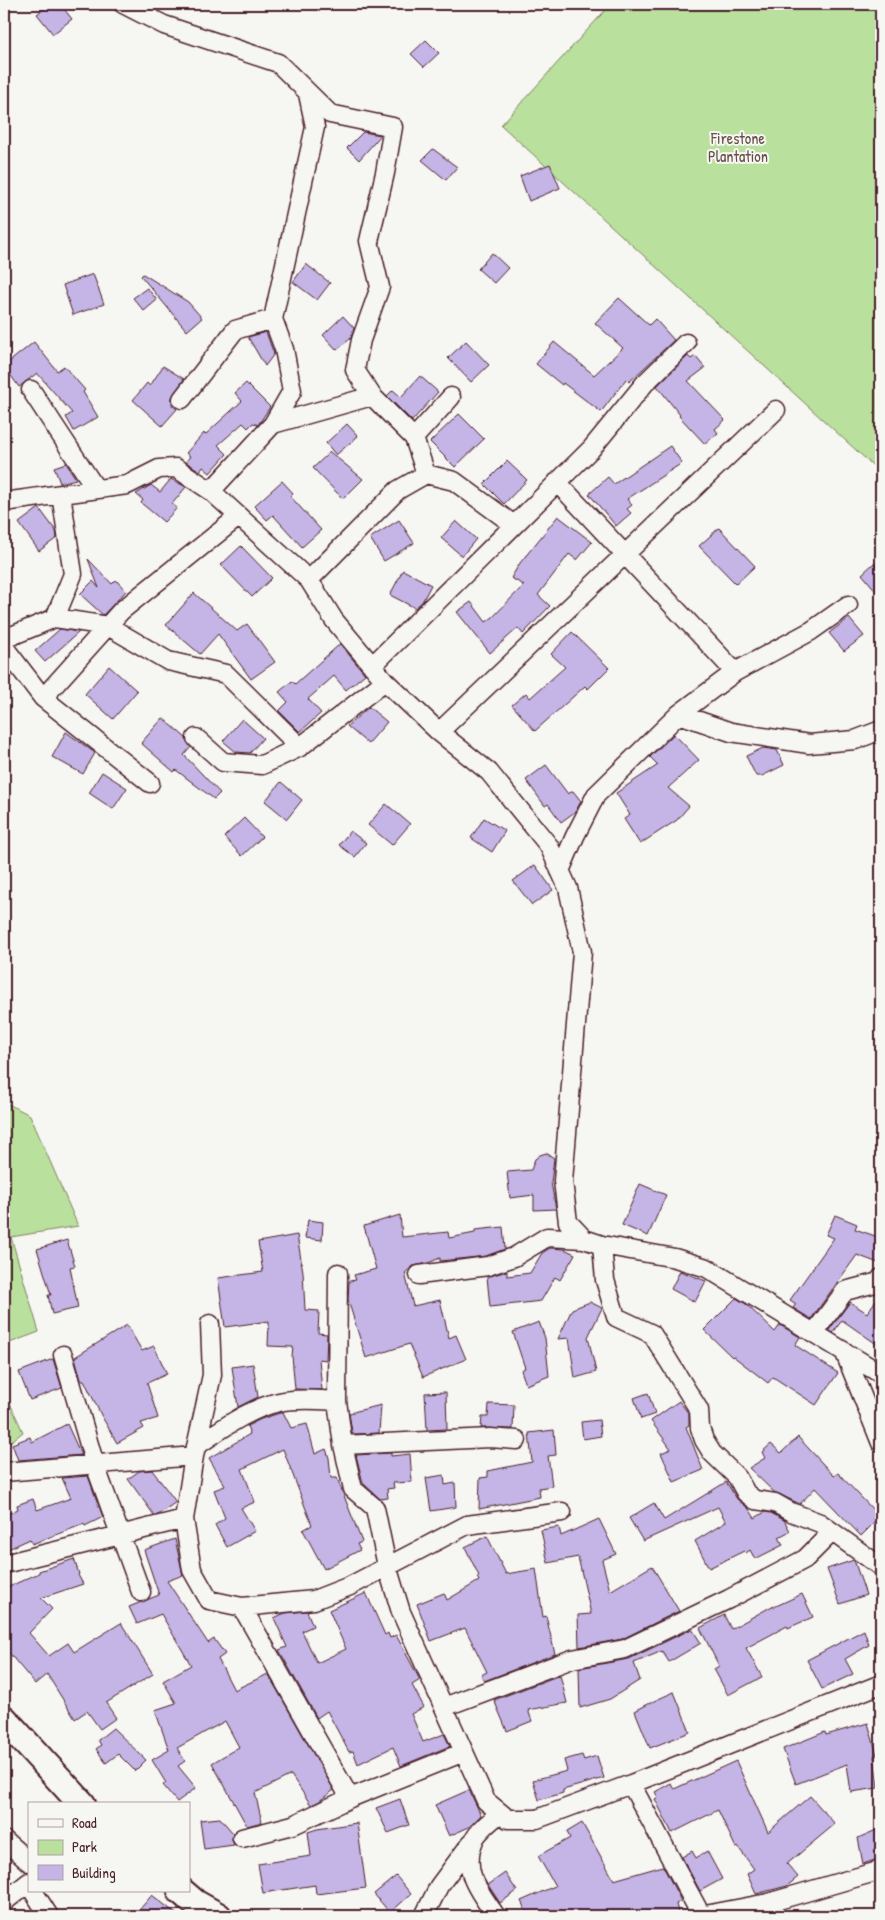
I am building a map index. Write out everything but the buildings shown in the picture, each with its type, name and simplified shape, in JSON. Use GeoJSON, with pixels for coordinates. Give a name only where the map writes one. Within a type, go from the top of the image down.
{"type":"FeatureCollection","features":[{"type":"Feature","properties":{"kind":"main road"},"geometry":{"type":"LineString","coordinates":[[4,1719],[80,1802]]}},
{"type":"Feature","properties":{"kind":"main road"},"geometry":{"type":"LineString","coordinates":[[182,1892],[195,1903],[218,1916]]}},
{"type":"Feature","properties":{"kind":"street"},"geometry":{"type":"LineString","coordinates":[[123,4],[164,25],[278,63],[330,114],[393,127],[385,173],[369,241],[380,287],[361,340],[355,370],[372,396],[414,438],[426,474]]}},
{"type":"Feature","properties":{"kind":"street"},"geometry":{"type":"LineString","coordinates":[[211,491],[273,424],[292,391],[284,349],[273,319],[315,127],[308,94]]}},
{"type":"Feature","properties":{"kind":"street"},"geometry":{"type":"LineString","coordinates":[[182,399],[235,330],[273,319]]}},
{"type":"Feature","properties":{"kind":"street"},"geometry":{"type":"LineString","coordinates":[[372,666],[592,448],[646,383],[686,343]]}},
{"type":"Feature","properties":{"kind":"street"},"geometry":{"type":"LineString","coordinates":[[31,390],[96,489]]}},
{"type":"Feature","properties":{"kind":"street"},"geometry":{"type":"LineString","coordinates":[[273,424],[372,396]]}},
{"type":"Feature","properties":{"kind":"street"},"geometry":{"type":"LineString","coordinates":[[414,438],[451,397]]}},
{"type":"Feature","properties":{"kind":"street"},"geometry":{"type":"LineString","coordinates":[[439,732],[776,410]]}},
{"type":"Feature","properties":{"kind":"street"},"geometry":{"type":"LineString","coordinates":[[4,502],[127,485],[159,468],[176,468],[211,491],[309,580],[334,620],[385,681],[439,732],[490,772],[549,846],[568,888],[582,952],[563,1181],[568,1222],[584,1240]]}},
{"type":"Feature","properties":{"kind":"street"},"geometry":{"type":"LineString","coordinates":[[309,580],[398,490],[426,474],[454,481],[514,526]]}},
{"type":"Feature","properties":{"kind":"street"},"geometry":{"type":"LineString","coordinates":[[557,482],[735,672]]}},
{"type":"Feature","properties":{"kind":"street"},"geometry":{"type":"LineString","coordinates":[[55,618],[73,574],[61,494]]}},
{"type":"Feature","properties":{"kind":"street"},"geometry":{"type":"LineString","coordinates":[[44,698],[121,611],[238,517]]}},
{"type":"Feature","properties":{"kind":"street"},"geometry":{"type":"LineString","coordinates":[[560,871],[596,794],[679,714],[735,672],[811,631],[848,605]]}},
{"type":"Feature","properties":{"kind":"street"},"geometry":{"type":"LineString","coordinates":[[4,639],[55,618],[108,626],[168,661],[226,674],[300,748]]}},
{"type":"Feature","properties":{"kind":"street"},"geometry":{"type":"LineString","coordinates":[[4,647],[44,698],[150,784]]}},
{"type":"Feature","properties":{"kind":"street"},"geometry":{"type":"LineString","coordinates":[[196,738],[222,762],[262,765],[300,748],[385,681]]}},
{"type":"Feature","properties":{"kind":"street"},"geometry":{"type":"LineString","coordinates":[[679,714],[731,732],[809,744],[854,740],[881,730]]}},
{"type":"Feature","properties":{"kind":"street"},"geometry":{"type":"LineString","coordinates":[[419,1275],[488,1266],[514,1257],[547,1237],[584,1240],[675,1258],[707,1268],[881,1374]]}},
{"type":"Feature","properties":{"kind":"street"},"geometry":{"type":"LineString","coordinates":[[602,1245],[605,1280],[616,1317],[652,1334],[699,1410],[700,1428],[704,1440],[712,1453],[737,1477],[746,1493],[755,1500],[775,1504],[820,1523],[881,1567]]}},
{"type":"Feature","properties":{"kind":"street"},"geometry":{"type":"LineString","coordinates":[[338,1273],[337,1401],[343,1445],[353,1489],[375,1508],[387,1566],[401,1612],[486,1801],[500,1813],[508,1819],[537,1819],[631,1784],[881,1684]]}},
{"type":"Feature","properties":{"kind":"street"},"geometry":{"type":"LineString","coordinates":[[814,1333],[845,1291],[879,1282],[881,1278]]}},
{"type":"Feature","properties":{"kind":"street"},"geometry":{"type":"LineString","coordinates":[[210,1324],[212,1376],[195,1451],[184,1519],[192,1570],[209,1600],[242,1606],[314,1600],[350,1586],[467,1525],[562,1512]]}},
{"type":"Feature","properties":{"kind":"street"},"geometry":{"type":"LineString","coordinates":[[844,1351],[881,1443]]}},
{"type":"Feature","properties":{"kind":"street"},"geometry":{"type":"LineString","coordinates":[[63,1355],[94,1465],[142,1592]]}},
{"type":"Feature","properties":{"kind":"street"},"geometry":{"type":"LineString","coordinates":[[4,1472],[94,1465],[195,1451],[245,1415],[278,1402],[305,1399],[337,1401]]}},
{"type":"Feature","properties":{"kind":"street"},"geometry":{"type":"LineString","coordinates":[[343,1445],[490,1438],[517,1440]]}},
{"type":"Feature","properties":{"kind":"street"},"geometry":{"type":"LineString","coordinates":[[4,1564],[184,1519]]}},
{"type":"Feature","properties":{"kind":"street"},"geometry":{"type":"LineString","coordinates":[[444,1707],[572,1659],[625,1649],[729,1599],[805,1559],[832,1532]]}},
{"type":"Feature","properties":{"kind":"street"},"geometry":{"type":"LineString","coordinates":[[242,1606],[350,1798]]}},
{"type":"Feature","properties":{"kind":"street"},"geometry":{"type":"LineString","coordinates":[[242,1838],[293,1825],[350,1798],[464,1752]]}},
{"type":"Feature","properties":{"kind":"street"},"geometry":{"type":"LineString","coordinates":[[631,1784],[700,1916],[768,1903],[879,1874]]}},
{"type":"Feature","properties":{"kind":"street"},"geometry":{"type":"LineString","coordinates":[[424,1916],[439,1886],[476,1837],[500,1813]]}},
{"type":"Feature","properties":{"kind":"street"},"geometry":{"type":"LineString","coordinates":[[476,1837],[469,1859],[472,1881],[496,1916]]}},
{"type":"Feature","properties":{"kind":"street"},"geometry":{"type":"LineString","coordinates":[[4,1840],[28,1861]]}},
{"type":"Feature","properties":{"kind":"street"},"geometry":{"type":"LineString","coordinates":[[4,1902],[28,1886]]}},
{"type":"Feature","properties":{"kind":"street"},"geometry":{"type":"LineString","coordinates":[[34,1892],[48,1916]]}},
{"type":"Feature","properties":{"kind":"green space","name":"Firestone Plantation"},"geometry":{"type":"Polygon","coordinates":[[[611,4],[881,4],[881,473],[501,125],[611,4]]]}},
{"type":"Feature","properties":{"kind":"green space"},"geometry":{"type":"Polygon","coordinates":[[[4,1102],[30,1115],[78,1226],[11,1237],[39,1332],[4,1345],[4,1102]]]}},
{"type":"Feature","properties":{"kind":"green space"},"geometry":{"type":"Polygon","coordinates":[[[4,1390],[23,1432],[4,1447],[4,1390]]]}}]}
